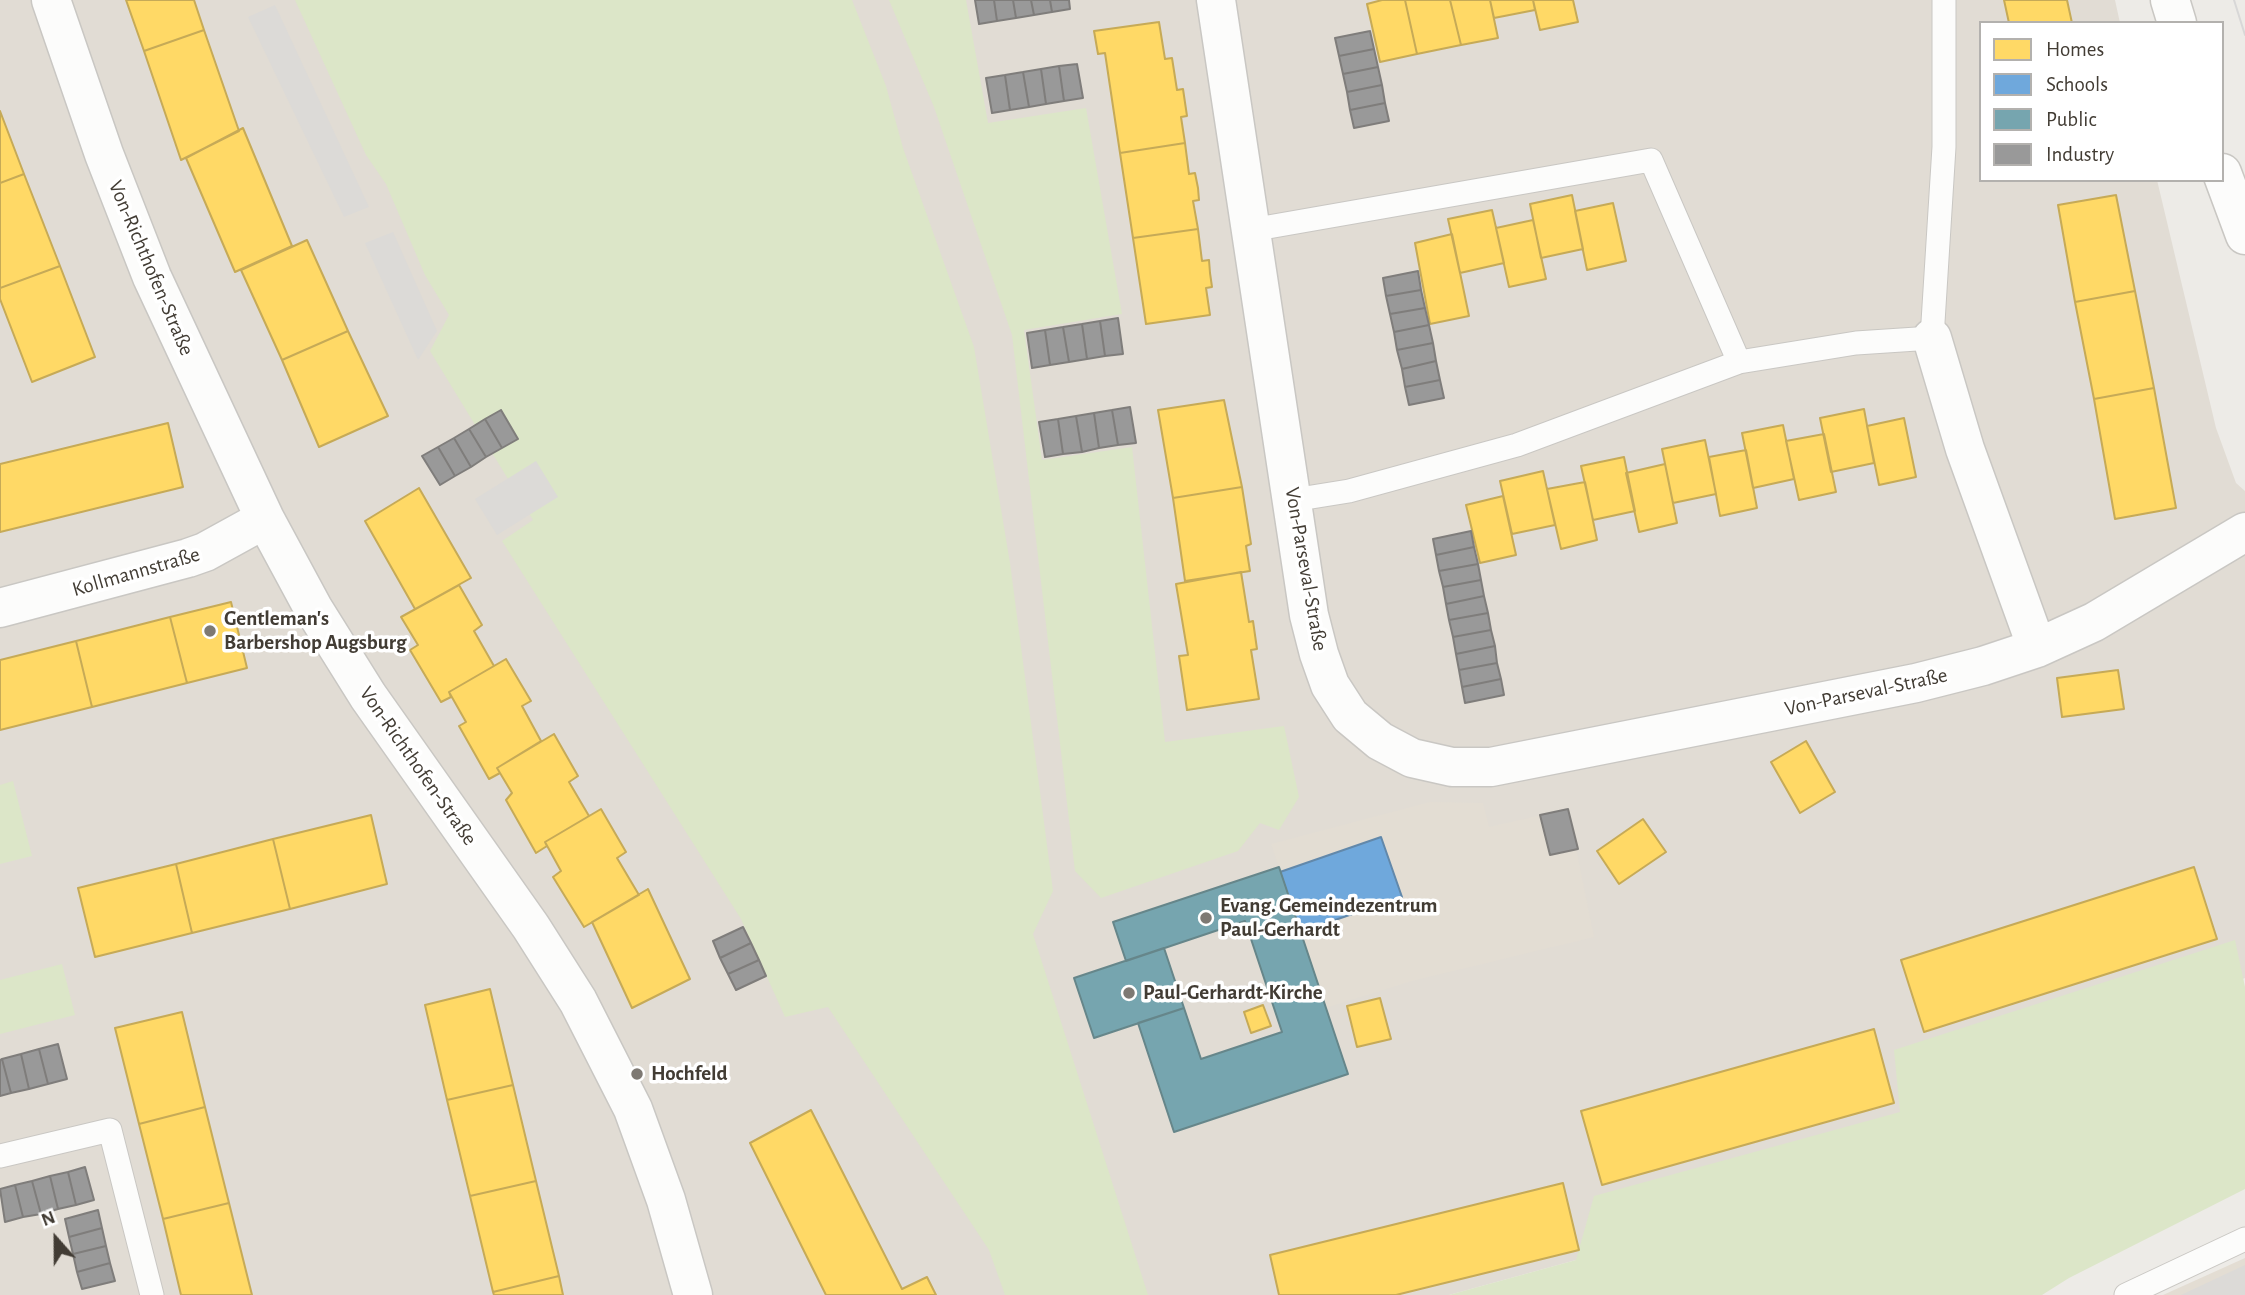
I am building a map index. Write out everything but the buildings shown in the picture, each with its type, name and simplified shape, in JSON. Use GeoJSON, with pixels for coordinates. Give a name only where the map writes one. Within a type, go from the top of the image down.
{"type":"FeatureCollection","features":[{"type":"Feature","properties":{"kind":"street","name":"Von-Richthofen-Straße"},"geometry":{"type":"LineString","coordinates":[[51,0],[104,154],[152,277],[265,519],[313,608],[368,696],[531,927],[578,1001],[633,1109],[663,1190],[693,1295]]}},
{"type":"Feature","properties":{"kind":"street","name":"Von-Parseval-Straße"},"geometry":{"type":"LineString","coordinates":[[1216,0],[1309,615],[1330,685],[1350,716],[1380,741],[1412,758],[1443,765],[1491,767],[1916,683],[1983,666],[2037,648],[2095,622],[2245,531]]}},
{"type":"Feature","properties":{"kind":"street"},"geometry":{"type":"LineString","coordinates":[[2170,0],[2175,21]]}},
{"type":"Feature","properties":{"kind":"street"},"geometry":{"type":"LineString","coordinates":[[2224,178],[2245,235]]}},
{"type":"Feature","properties":{"kind":"street"},"geometry":{"type":"LineString","coordinates":[[1933,338],[1965,449],[2037,648]]}},
{"type":"Feature","properties":{"kind":"street","name":"Kollmannstraße"},"geometry":{"type":"LineString","coordinates":[[0,608],[188,558],[205,552],[265,519]]}},
{"type":"Feature","properties":{"kind":"lane"},"geometry":{"type":"LineString","coordinates":[[1293,499],[1349,491],[1517,445],[1739,362],[1856,343],[1933,338],[1935,256],[1944,147],[1944,0]]}},
{"type":"Feature","properties":{"kind":"lane"},"geometry":{"type":"LineString","coordinates":[[1251,230],[1651,160],[1739,362]]}},
{"type":"Feature","properties":{"kind":"lane"},"geometry":{"type":"LineString","coordinates":[[0,1156],[110,1130],[152,1295]]}},
{"type":"Feature","properties":{"kind":"lane"},"geometry":{"type":"LineString","coordinates":[[2126,1295],[2245,1239]]}},
{"type":"Feature","properties":{"kind":"shaded area"},"geometry":{"type":"Polygon","coordinates":[[[0,0],[2115,0],[2120,21],[1979,21],[1979,182],[2157,182],[2216,428],[2236,483],[2245,491],[2245,978],[1918,1130],[1576,1260],[1449,1295],[0,1295],[0,0]]]}},
{"type":"Feature","properties":{"kind":"shaded area"},"geometry":{"type":"Polygon","coordinates":[[[275,5],[369,207],[344,217],[248,17],[275,5]]]}},
{"type":"Feature","properties":{"kind":"shaded area"},"geometry":{"type":"Polygon","coordinates":[[[393,232],[437,331],[418,360],[365,243],[393,232]]]}},
{"type":"Feature","properties":{"kind":"shaded area"},"geometry":{"type":"Polygon","coordinates":[[[536,461],[558,497],[497,535],[475,499],[536,461]]]}},
{"type":"Feature","properties":{"kind":"shaded area"},"geometry":{"type":"Polygon","coordinates":[[[1430,802],[1483,803],[1489,827],[1568,809],[1594,937],[1412,981],[1325,1008],[1271,844],[1430,802]]]}},
{"type":"Feature","properties":{"kind":"shaded area"},"geometry":{"type":"Polygon","coordinates":[[[2245,1258],[2245,1295],[2163,1295],[2245,1258]]]}},
{"type":"Feature","properties":{"kind":"shaded area"},"geometry":{"type":"Polygon","coordinates":[[[2245,1265],[2245,1295],[2181,1295],[2245,1265]]]}},
{"type":"Feature","properties":{"kind":"green space"},"geometry":{"type":"Polygon","coordinates":[[[295,0],[852,0],[886,86],[903,148],[974,347],[1010,563],[1053,891],[1033,934],[1148,1295],[1005,1295],[989,1250],[828,1007],[785,1017],[741,919],[502,541],[533,520],[430,351],[449,315],[425,275],[386,184],[366,155],[295,0]]]}},
{"type":"Feature","properties":{"kind":"green space"},"geometry":{"type":"Polygon","coordinates":[[[889,0],[966,0],[988,123],[1086,108],[1122,314],[1024,330],[1042,460],[1132,447],[1165,742],[1284,726],[1299,797],[1279,830],[1260,823],[1238,851],[1101,898],[1075,871],[1012,335],[934,107],[889,0]]]}},
{"type":"Feature","properties":{"kind":"green space"},"geometry":{"type":"Polygon","coordinates":[[[13,781],[32,856],[0,864],[0,785],[13,781]]]}},
{"type":"Feature","properties":{"kind":"green space"},"geometry":{"type":"Polygon","coordinates":[[[2235,940],[2245,987],[2245,1189],[2069,1278],[2042,1295],[1449,1295],[1576,1260],[1594,1196],[1900,1112],[1894,1050],[2235,940]]]}},
{"type":"Feature","properties":{"kind":"green space"},"geometry":{"type":"Polygon","coordinates":[[[62,964],[75,1015],[0,1034],[0,980],[62,964]]]}},
{"type":"Feature","properties":{"kind":"tram line"},"geometry":{"type":"LineString","coordinates":[[2234,0],[2245,35]]}},
{"type":"Feature","properties":{"kind":"place","name":"Gentleman's Barbershop Augsburg"},"geometry":{"type":"Point","coordinates":[210,631]}},
{"type":"Feature","properties":{"kind":"place","name":"Evang. Gemeindezentrum Paul-Gerhardt"},"geometry":{"type":"Point","coordinates":[1206,918]}},
{"type":"Feature","properties":{"kind":"place","name":"Paul-Gerhardt-Kirche"},"geometry":{"type":"Point","coordinates":[1129,993]}},
{"type":"Feature","properties":{"kind":"place","name":"Hochfeld"},"geometry":{"type":"Point","coordinates":[637,1074]}}]}
